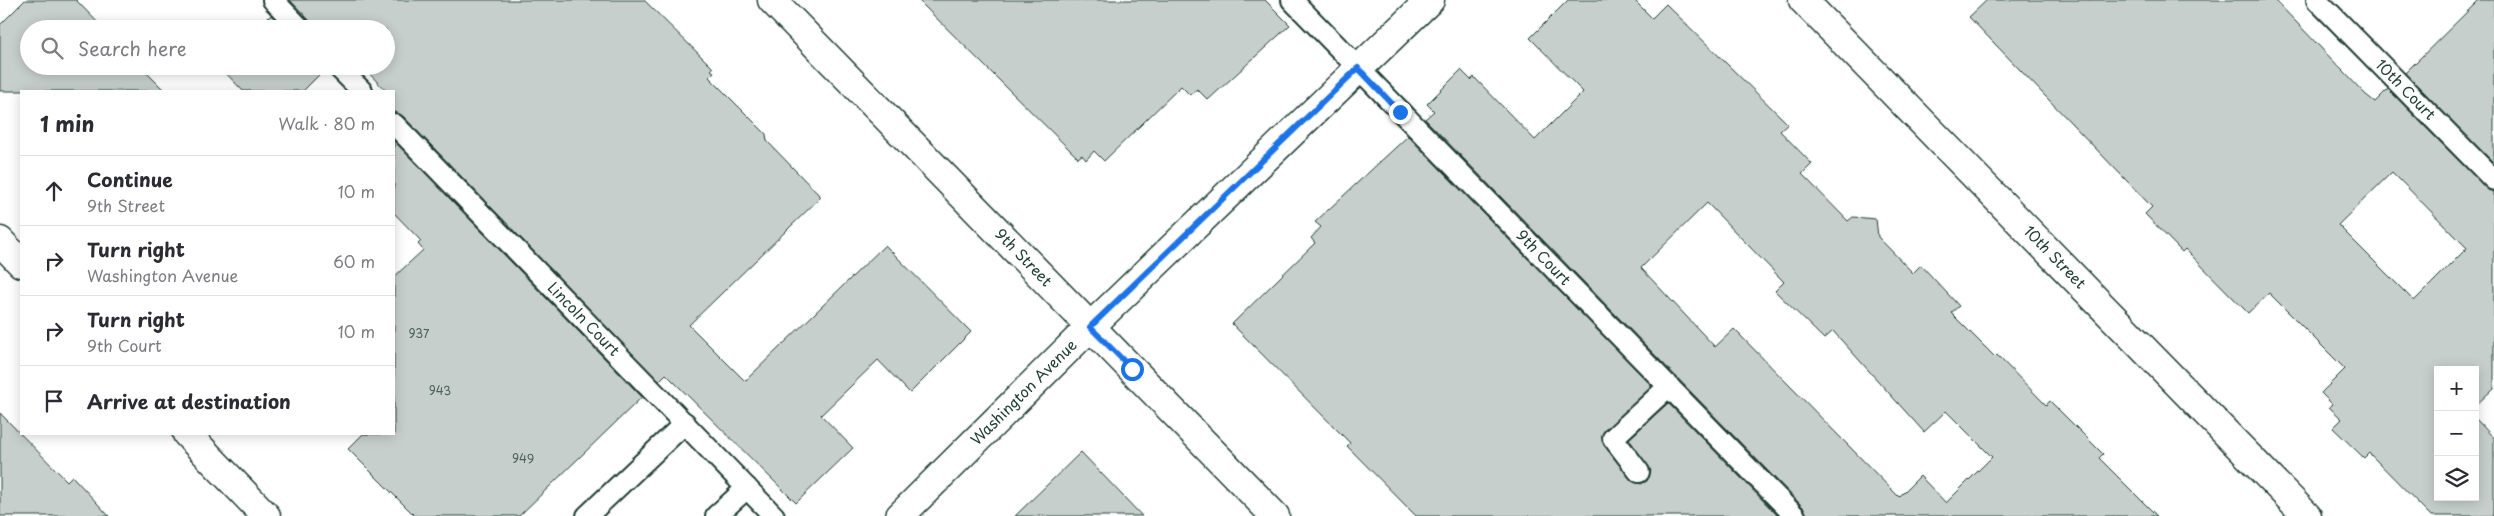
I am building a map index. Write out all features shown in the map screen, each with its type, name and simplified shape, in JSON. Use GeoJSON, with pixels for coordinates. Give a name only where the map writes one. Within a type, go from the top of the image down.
{"type":"FeatureCollection","features":[{"type":"Feature","properties":{"kind":"street","name":"9th Street"},"geometry":{"type":"LineString","coordinates":[[772,0],[1275,516]]}},
{"type":"Feature","properties":{"kind":"street","name":"Washington Avenue"},"geometry":{"type":"LineString","coordinates":[[900,516],[1090,327],[1430,0]]}},
{"type":"Feature","properties":{"kind":"street","name":"10th Street"},"geometry":{"type":"LineString","coordinates":[[1803,0],[2307,516]]}},
{"type":"Feature","properties":{"kind":"street"},"geometry":{"type":"LineString","coordinates":[[0,241],[20,262]]}},
{"type":"Feature","properties":{"kind":"street"},"geometry":{"type":"LineString","coordinates":[[188,435],[266,516]]}},
{"type":"Feature","properties":{"kind":"lane"},"geometry":{"type":"LineString","coordinates":[[273,0],[292,20]]}},
{"type":"Feature","properties":{"kind":"lane","name":"9th Court"},"geometry":{"type":"LineString","coordinates":[[1292,0],[1794,516]]}},
{"type":"Feature","properties":{"kind":"lane","name":"10th Court"},"geometry":{"type":"LineString","coordinates":[[2317,0],[2494,180]]}},
{"type":"Feature","properties":{"kind":"lane"},"geometry":{"type":"LineString","coordinates":[[346,75],[361,90]]}},
{"type":"Feature","properties":{"kind":"lane","name":"Lincoln Court"},"geometry":{"type":"LineString","coordinates":[[395,125],[774,516]]}},
{"type":"Feature","properties":{"kind":"lane"},"geometry":{"type":"LineString","coordinates":[[1639,472],[1613,438],[1669,386]]}},
{"type":"Feature","properties":{"kind":"lane"},"geometry":{"type":"LineString","coordinates":[[588,516],[685,423]]}},
{"type":"Feature","properties":{"kind":"lane"},"geometry":{"type":"LineString","coordinates":[[716,516],[748,488]]}},
{"type":"Feature","properties":{"kind":"building"},"geometry":{"type":"Polygon","coordinates":[[[25,0],[76,0],[95,20],[20,20],[20,75],[149,75],[164,90],[0,91],[0,25],[25,0]]]}},
{"type":"Feature","properties":{"kind":"building"},"geometry":{"type":"Polygon","coordinates":[[[290,0],[644,0],[713,68],[711,70],[714,72],[709,77],[766,134],[767,141],[821,197],[689,325],[745,381],[885,245],[971,332],[910,393],[878,360],[821,415],[853,448],[796,503],[666,374],[659,381],[403,116],[395,112],[395,90],[385,90],[371,75],[395,75],[395,20],[309,20],[290,0]]]}},
{"type":"Feature","properties":{"kind":"building"},"geometry":{"type":"Polygon","coordinates":[[[918,0],[1265,0],[1290,25],[1208,100],[1197,89],[1190,95],[1181,86],[1104,161],[1094,151],[1086,160],[1082,155],[1078,158],[918,0]]]}},
{"type":"Feature","properties":{"kind":"building"},"geometry":{"type":"Polygon","coordinates":[[[1568,0],[1634,0],[1652,18],[1666,4],[1788,124],[1780,131],[1812,164],[1802,174],[1848,221],[1853,217],[1876,219],[1878,237],[1913,273],[1921,265],[1959,306],[1951,313],[1995,357],[1997,355],[2046,405],[2050,401],[2103,454],[2099,458],[2157,516],[1807,516],[1804,508],[1425,119],[1434,111],[1427,104],[1461,70],[1471,80],[1474,77],[1535,140],[1583,92],[1530,38],[1568,0]],[[1707,203],[1641,268],[1715,347],[1734,329],[1899,497],[1920,476],[1946,503],[1992,457],[1946,411],[1924,432],[1833,331],[1824,339],[1775,291],[1784,282],[1707,203]]]}},
{"type":"Feature","properties":{"kind":"building"},"geometry":{"type":"Polygon","coordinates":[[[1987,0],[2275,0],[2365,94],[2375,102],[2388,89],[2486,188],[2494,192],[2494,388],[2479,402],[2479,366],[2434,366],[2434,501],[2479,501],[2479,422],[2494,438],[2494,516],[2431,516],[2369,453],[2364,458],[2333,428],[2342,419],[2329,407],[2332,404],[2321,393],[2345,369],[2269,293],[2248,313],[2185,249],[2182,252],[2145,214],[2152,207],[1969,17],[1987,0]],[[2392,172],[2338,225],[2414,301],[2467,248],[2392,172]]]}},
{"type":"Feature","properties":{"kind":"building"},"geometry":{"type":"Polygon","coordinates":[[[2479,0],[2494,0],[2494,163],[2405,73],[2479,0]]]}},
{"type":"Feature","properties":{"kind":"building"},"geometry":{"type":"Polygon","coordinates":[[[271,15],[276,20],[266,20],[271,15]]]}},
{"type":"Feature","properties":{"kind":"building"},"geometry":{"type":"Polygon","coordinates":[[[228,75],[319,75],[304,90],[242,90],[228,75]]]}},
{"type":"Feature","properties":{"kind":"building"},"geometry":{"type":"Polygon","coordinates":[[[1408,136],[1652,386],[1602,435],[1604,445],[1630,479],[1641,484],[1647,481],[1651,471],[1629,439],[1668,403],[1778,516],[1416,516],[1347,446],[1350,443],[1232,324],[1315,243],[1311,238],[1321,227],[1315,222],[1408,136]]]}},
{"type":"Feature","properties":{"kind":"building"},"geometry":{"type":"Polygon","coordinates":[[[395,142],[642,397],[519,516],[415,516],[348,449],[362,435],[395,435],[395,276],[423,250],[418,244],[421,241],[395,214],[395,142]]]}},
{"type":"Feature","properties":{"kind":"building"},"geometry":{"type":"Polygon","coordinates":[[[0,413],[67,481],[72,476],[109,516],[0,516],[0,413]]]}},
{"type":"Feature","properties":{"kind":"building"},"geometry":{"type":"Polygon","coordinates":[[[1081,452],[1142,516],[1015,516],[1081,452]]]}},
{"type":"Feature","properties":{"kind":"route"},"geometry":{"type":"LineString","coordinates":[[1132,369],[1090,327],[1358,68],[1400,112]]}}]}
